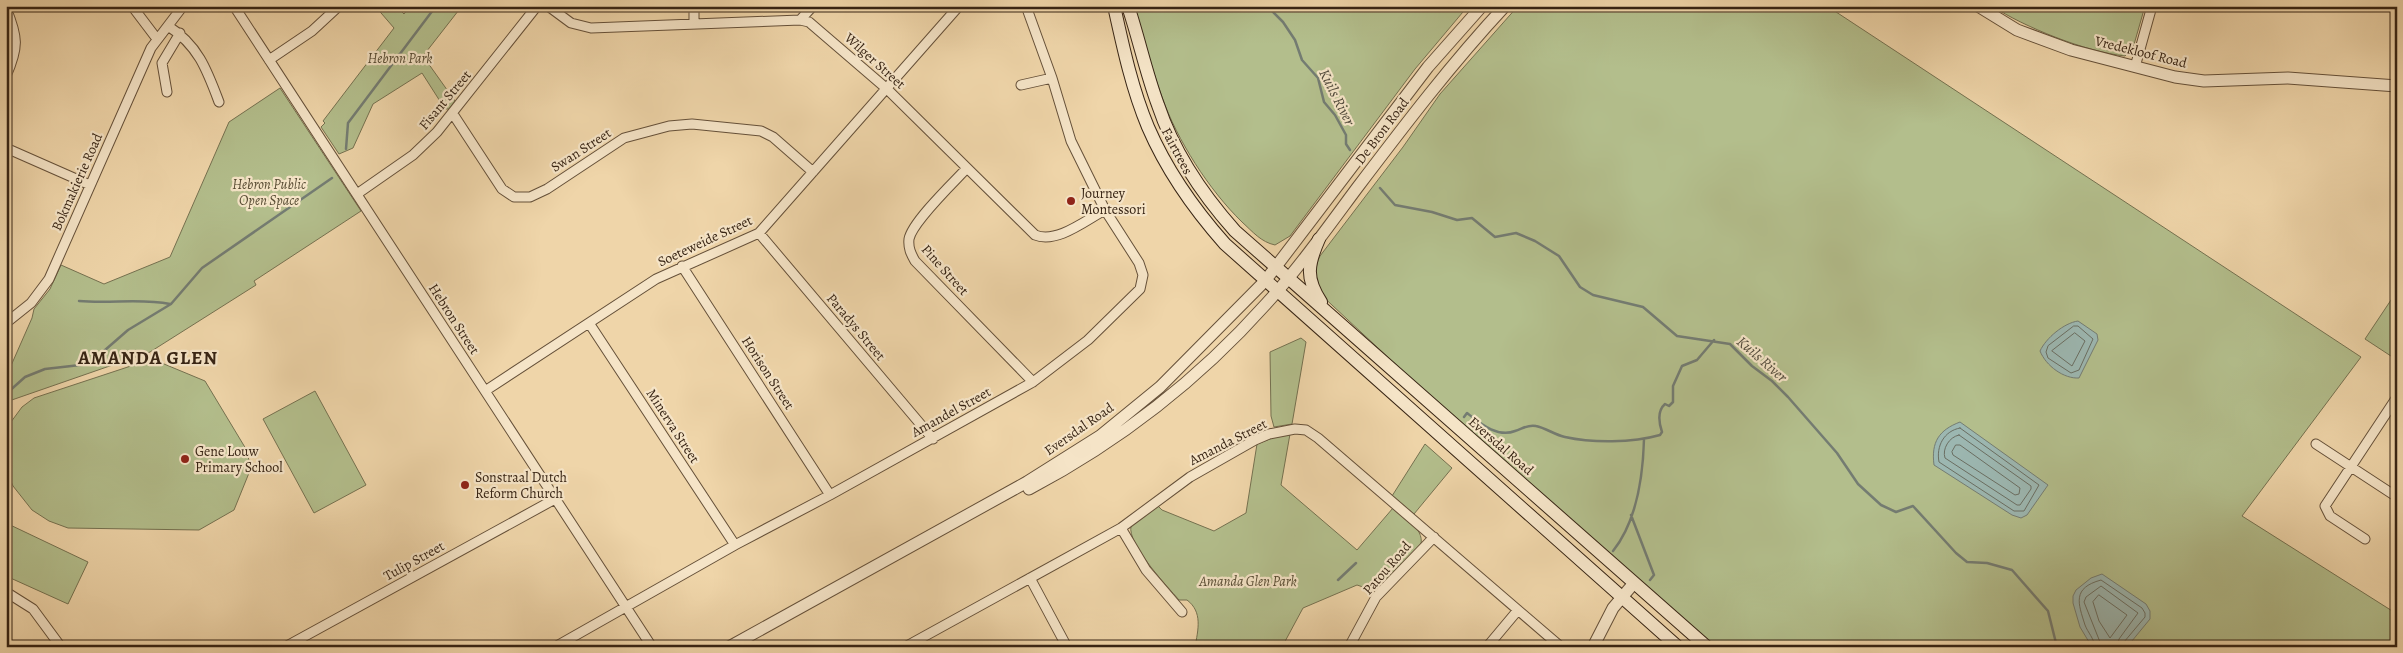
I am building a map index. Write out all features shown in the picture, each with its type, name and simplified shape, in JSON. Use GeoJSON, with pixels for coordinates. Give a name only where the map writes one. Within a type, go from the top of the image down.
{"type":"FeatureCollection","features":[{"type":"Feature","properties":{"kind":"main road","name":"Fairtrees"},"geometry":{"type":"LineString","coordinates":[[1114,6],[1142,110],[1165,164],[1200,216],[1225,244],[1277,292]]}},
{"type":"Feature","properties":{"kind":"main road","name":"Fairtrees"},"geometry":{"type":"LineString","coordinates":[[1128,6],[1158,107],[1190,174],[1235,231],[1288,278]]}},
{"type":"Feature","properties":{"kind":"main road"},"geometry":{"type":"LineString","coordinates":[[1319,239],[1312,258],[1309,276],[1314,291],[1328,312]]}},
{"type":"Feature","properties":{"kind":"main road","name":"Eversdal Road"},"geometry":{"type":"LineString","coordinates":[[1288,278],[1707,647]]}},
{"type":"Feature","properties":{"kind":"main road"},"geometry":{"type":"LineString","coordinates":[[1277,292],[1678,647]]}},
{"type":"Feature","properties":{"kind":"street"},"geometry":{"type":"LineString","coordinates":[[132,6],[156,39]]}},
{"type":"Feature","properties":{"kind":"street","name":"Bokmakierie Road"},"geometry":{"type":"LineString","coordinates":[[6,323],[31,303],[44,288],[156,39],[183,6]]}},
{"type":"Feature","properties":{"kind":"street","name":"Hebron Street"},"geometry":{"type":"LineString","coordinates":[[234,6],[652,647]]}},
{"type":"Feature","properties":{"kind":"street"},"geometry":{"type":"LineString","coordinates":[[269,60],[317,26],[339,6]]}},
{"type":"Feature","properties":{"kind":"street","name":"Fisant Street"},"geometry":{"type":"LineString","coordinates":[[357,194],[413,154],[453,114],[537,6]]}},
{"type":"Feature","properties":{"kind":"street"},"geometry":{"type":"LineString","coordinates":[[548,6],[571,24],[591,28],[800,20],[813,6]]}},
{"type":"Feature","properties":{"kind":"street"},"geometry":{"type":"LineString","coordinates":[[694,6],[694,24]]}},
{"type":"Feature","properties":{"kind":"street","name":"Soeteweide Street"},"geometry":{"type":"LineString","coordinates":[[485,391],[656,279],[759,233],[959,6]]}},
{"type":"Feature","properties":{"kind":"street","name":"Amandel Street"},"geometry":{"type":"LineString","coordinates":[[555,647],[734,545],[933,439],[1033,382],[1088,340],[1117,314],[1142,285],[1143,275],[1138,263],[1105,210],[1071,141],[1052,78],[1026,6]]}},
{"type":"Feature","properties":{"kind":"street","name":"De Bron Road"},"geometry":{"type":"LineString","coordinates":[[1275,268],[1428,67],[1482,6]]}},
{"type":"Feature","properties":{"kind":"street","name":"De Bron Road"},"geometry":{"type":"LineString","coordinates":[[1288,278],[1410,118],[1474,39],[1505,6]]}},
{"type":"Feature","properties":{"kind":"street","name":"Vredekloof Road"},"geometry":{"type":"LineString","coordinates":[[1978,6],[1998,20],[2026,34],[2071,50],[2135,68],[2188,80],[2288,78],[2397,86]]}},
{"type":"Feature","properties":{"kind":"street"},"geometry":{"type":"LineString","coordinates":[[2135,68],[2152,6]]}},
{"type":"Feature","properties":{"kind":"street"},"geometry":{"type":"LineString","coordinates":[[6,8],[16,32],[17,43],[14,59],[6,76]]}},
{"type":"Feature","properties":{"kind":"street","name":"Wilger Street"},"geometry":{"type":"LineString","coordinates":[[800,20],[813,25],[886,88],[1030,232],[1040,237],[1051,238],[1105,210]]}},
{"type":"Feature","properties":{"kind":"street"},"geometry":{"type":"LineString","coordinates":[[168,26],[190,42],[204,65],[219,102]]}},
{"type":"Feature","properties":{"kind":"street"},"geometry":{"type":"LineString","coordinates":[[167,92],[162,66],[180,34]]}},
{"type":"Feature","properties":{"kind":"street"},"geometry":{"type":"LineString","coordinates":[[1022,85],[1052,78]]}},
{"type":"Feature","properties":{"kind":"street","name":"Swan Street"},"geometry":{"type":"LineString","coordinates":[[453,114],[502,189],[510,195],[520,198],[530,197],[546,189],[624,138],[669,126],[692,124],[761,131],[773,137],[813,172]]}},
{"type":"Feature","properties":{"kind":"street"},"geometry":{"type":"LineString","coordinates":[[6,148],[90,185]]}},
{"type":"Feature","properties":{"kind":"street","name":"Pine Street"},"geometry":{"type":"LineString","coordinates":[[967,168],[916,224],[909,239],[909,250],[915,261],[1033,382]]}},
{"type":"Feature","properties":{"kind":"street","name":"Paradys Street"},"geometry":{"type":"LineString","coordinates":[[759,233],[933,439]]}},
{"type":"Feature","properties":{"kind":"street","name":"Horison Street"},"geometry":{"type":"LineString","coordinates":[[682,266],[830,495]]}},
{"type":"Feature","properties":{"kind":"street","name":"Eversdal Road"},"geometry":{"type":"LineString","coordinates":[[729,647],[947,529],[1100,436],[1178,371],[1265,281],[1275,268]]}},
{"type":"Feature","properties":{"kind":"street","name":"Eversdal Road"},"geometry":{"type":"LineString","coordinates":[[947,529],[1064,470],[1135,424],[1215,357],[1288,278]]}},
{"type":"Feature","properties":{"kind":"street","name":"Minerva Street"},"geometry":{"type":"LineString","coordinates":[[589,323],[734,545]]}},
{"type":"Feature","properties":{"kind":"street"},"geometry":{"type":"LineString","coordinates":[[2365,539],[2330,516],[2325,508],[2327,500],[2397,397]]}},
{"type":"Feature","properties":{"kind":"street","name":"Amanda Street"},"geometry":{"type":"LineString","coordinates":[[905,647],[1121,528],[1190,477],[1225,456],[1269,434],[1295,429],[1306,430],[1318,438],[1561,647]]}},
{"type":"Feature","properties":{"kind":"street"},"geometry":{"type":"LineString","coordinates":[[2316,444],[2397,497]]}},
{"type":"Feature","properties":{"kind":"street","name":"Tulip Street"},"geometry":{"type":"LineString","coordinates":[[285,647],[556,499]]}},
{"type":"Feature","properties":{"kind":"street"},"geometry":{"type":"LineString","coordinates":[[1121,528],[1146,570],[1182,612]]}},
{"type":"Feature","properties":{"kind":"street","name":"Patou Road"},"geometry":{"type":"LineString","coordinates":[[1349,647],[1376,598],[1434,537]]}},
{"type":"Feature","properties":{"kind":"street"},"geometry":{"type":"LineString","coordinates":[[1030,578],[1067,647]]}},
{"type":"Feature","properties":{"kind":"street"},"geometry":{"type":"LineString","coordinates":[[1593,647],[1613,608],[1634,582]]}},
{"type":"Feature","properties":{"kind":"street"},"geometry":{"type":"LineString","coordinates":[[6,592],[33,609],[61,647]]}},
{"type":"Feature","properties":{"kind":"street"},"geometry":{"type":"LineString","coordinates":[[1487,647],[1518,610]]}},
{"type":"Feature","properties":{"kind":"green space","name":"Hebron Park"},"geometry":{"type":"Polygon","coordinates":[[[375,6],[396,6],[404,14],[410,6],[462,6],[423,56],[455,101],[449,109],[445,109],[422,73],[373,104],[353,148],[339,154],[321,127],[325,123],[323,121],[394,28],[375,6]]]}},
{"type":"Feature","properties":{"kind":"green space"},"geometry":{"type":"Polygon","coordinates":[[[1132,6],[1468,6],[1415,69],[1290,236],[1275,245],[1265,242],[1242,222],[1218,195],[1195,164],[1168,113],[1132,6]]]}},
{"type":"Feature","properties":{"kind":"green space"},"geometry":{"type":"Polygon","coordinates":[[[1518,6],[1827,6],[2361,357],[2242,516],[2397,614],[2397,647],[1713,647],[1407,375],[1318,292],[1316,274],[1320,256],[1403,147],[1440,94],[1518,6]]]}},
{"type":"Feature","properties":{"kind":"green space"},"geometry":{"type":"Polygon","coordinates":[[[1992,6],[2145,6],[2133,48],[2125,56],[2109,54],[2074,44],[2038,30],[1992,6]]]}},
{"type":"Feature","properties":{"kind":"green space","name":"Hebron Public Open Space"},"geometry":{"type":"Polygon","coordinates":[[[280,88],[361,211],[254,281],[256,285],[150,352],[6,402],[6,377],[32,318],[34,309],[50,289],[61,265],[104,284],[170,257],[229,122],[280,88]]]}},
{"type":"Feature","properties":{"kind":"green space"},"geometry":{"type":"Polygon","coordinates":[[[2397,291],[2397,360],[2365,339],[2397,291]]]}},
{"type":"Feature","properties":{"kind":"green space"},"geometry":{"type":"Polygon","coordinates":[[[1301,338],[1306,342],[1292,424],[1274,427],[1271,416],[1270,352],[1301,338]]]}},
{"type":"Feature","properties":{"kind":"green space"},"geometry":{"type":"Polygon","coordinates":[[[152,359],[205,381],[246,449],[251,468],[234,510],[199,530],[68,528],[49,521],[32,510],[13,486],[6,470],[8,426],[22,407],[34,398],[152,359]]]}},
{"type":"Feature","properties":{"kind":"green space"},"geometry":{"type":"Polygon","coordinates":[[[315,391],[366,485],[314,513],[263,419],[315,391]]]}},
{"type":"Feature","properties":{"kind":"green space","name":"Amanda Glen Park"},"geometry":{"type":"Polygon","coordinates":[[[1290,434],[1281,485],[1357,550],[1393,508],[1416,528],[1421,538],[1421,544],[1375,591],[1357,585],[1303,608],[1282,647],[1195,647],[1198,622],[1195,610],[1187,600],[1179,600],[1141,554],[1131,534],[1131,526],[1158,506],[1162,510],[1214,531],[1246,513],[1257,444],[1290,434]]]}},
{"type":"Feature","properties":{"kind":"green space"},"geometry":{"type":"Polygon","coordinates":[[[1425,444],[1452,468],[1414,514],[1392,496],[1425,444]]]}},
{"type":"Feature","properties":{"kind":"green space"},"geometry":{"type":"Polygon","coordinates":[[[6,523],[88,562],[68,604],[6,576],[6,523]]]}},
{"type":"Feature","properties":{"kind":"water"},"geometry":{"type":"Polygon","coordinates":[[[2078,321],[2097,334],[2098,340],[2079,378],[2073,378],[2056,371],[2040,351],[2046,341],[2056,332],[2078,321]]]}},
{"type":"Feature","properties":{"kind":"water"},"geometry":{"type":"Polygon","coordinates":[[[1960,422],[2048,485],[2027,515],[2021,518],[2012,515],[1934,465],[1935,443],[1938,438],[1947,429],[1960,422]]]}},
{"type":"Feature","properties":{"kind":"water"},"geometry":{"type":"Polygon","coordinates":[[[2102,574],[2146,604],[2150,611],[2150,619],[2127,647],[2092,647],[2080,627],[2073,603],[2073,596],[2076,590],[2091,578],[2102,574]]]}},
{"type":"Feature","properties":{"kind":"waterway"},"geometry":{"type":"LineString","coordinates":[[346,149],[348,123],[436,6]]}},
{"type":"Feature","properties":{"kind":"waterway","name":"Kuils River"},"geometry":{"type":"LineString","coordinates":[[1267,6],[1283,22],[1295,40],[1302,60],[1318,78],[1324,102],[1335,115],[1346,135],[1346,144],[1350,150]]}},
{"type":"Feature","properties":{"kind":"waterway"},"geometry":{"type":"LineString","coordinates":[[6,394],[25,377],[45,369],[89,364],[128,330],[171,304],[202,268],[332,178]]}},
{"type":"Feature","properties":{"kind":"waterway","name":"Kuils River"},"geometry":{"type":"LineString","coordinates":[[1380,188],[1395,205],[1432,212],[1457,220],[1472,218],[1495,237],[1516,233],[1535,241],[1559,256],[1580,287],[1593,295],[1643,307],[1677,336],[1730,344],[1788,397],[1837,453],[1858,484],[1881,505],[1896,512],[1913,506],[1956,553],[1967,562],[1987,563],[2012,570],[2048,611],[2057,647]]}},
{"type":"Feature","properties":{"kind":"waterway"},"geometry":{"type":"LineString","coordinates":[[79,301],[147,301],[170,304]]}},
{"type":"Feature","properties":{"kind":"waterway"},"geometry":{"type":"LineString","coordinates":[[1464,417],[1467,413],[1489,428],[1502,433],[1533,426],[1561,436],[1587,440],[1625,441],[1660,435],[1662,432],[1661,410],[1665,404],[1669,406],[1673,402],[1673,386],[1682,366],[1697,360],[1714,340]]}},
{"type":"Feature","properties":{"kind":"waterway"},"geometry":{"type":"LineString","coordinates":[[1613,551],[1628,526],[1637,498],[1644,439]]}},
{"type":"Feature","properties":{"kind":"waterway"},"geometry":{"type":"LineString","coordinates":[[1631,515],[1654,575],[1650,580]]}},
{"type":"Feature","properties":{"kind":"waterway"},"geometry":{"type":"LineString","coordinates":[[1338,580],[1356,563]]}},
{"type":"Feature","properties":{"kind":"place","name":"Journey Montessori"},"geometry":{"type":"Point","coordinates":[1071,201]}},
{"type":"Feature","properties":{"kind":"place","name":"Gene Louw Primary School"},"geometry":{"type":"Point","coordinates":[185,459]}},
{"type":"Feature","properties":{"kind":"place","name":"Sonstraal Dutch Reform Church"},"geometry":{"type":"Point","coordinates":[465,485]}},
{"type":"Feature","properties":{"kind":"district","name":"AMANDA GLEN"},"geometry":{"type":"Point","coordinates":[148,358]}}]}
